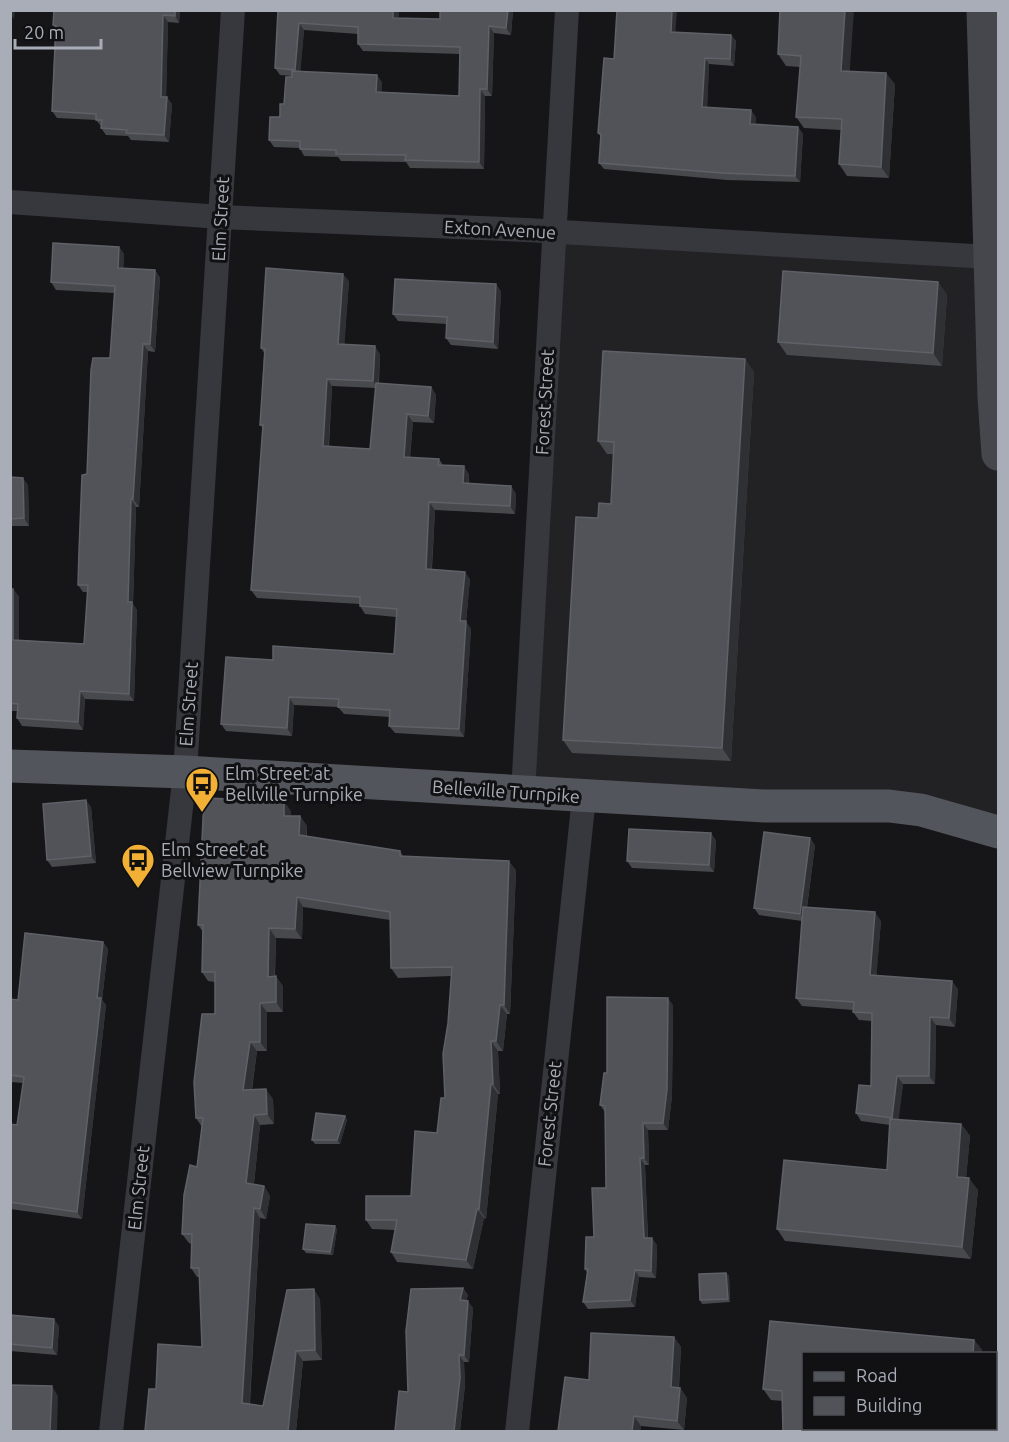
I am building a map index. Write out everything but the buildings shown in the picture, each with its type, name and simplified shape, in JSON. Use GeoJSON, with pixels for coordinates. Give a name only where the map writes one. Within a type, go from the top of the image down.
{"type":"FeatureCollection","features":[{"type":"Feature","properties":{"kind":"main road","name":"Belleville Turnpike"},"geometry":{"type":"LineString","coordinates":[[10,766],[184,772],[522,794],[765,806],[889,806],[921,810],[999,832]]}},
{"type":"Feature","properties":{"kind":"street","name":"Elm Street"},"geometry":{"type":"LineString","coordinates":[[111,1431],[184,772],[233,10]]}},
{"type":"Feature","properties":{"kind":"street","name":"Forest Street"},"geometry":{"type":"LineString","coordinates":[[522,794],[567,10]]}},
{"type":"Feature","properties":{"kind":"street"},"geometry":{"type":"LineString","coordinates":[[983,10],[993,88],[990,257],[999,454]]}},
{"type":"Feature","properties":{"kind":"street","name":"Exton Avenue"},"geometry":{"type":"LineString","coordinates":[[10,202],[221,216],[990,257]]}},
{"type":"Feature","properties":{"kind":"street","name":"Forest Street"},"geometry":{"type":"LineString","coordinates":[[517,1431],[584,797]]}},
{"type":"Feature","properties":{"kind":"shaded area"},"geometry":{"type":"Polygon","coordinates":[[[554,233],[990,257],[998,454],[998,832],[967,821],[523,793],[554,233]]]}},
{"type":"Feature","properties":{"kind":"place","name":"Elm Street at Bellville Turnpike"},"geometry":{"type":"Point","coordinates":[202,813]}},
{"type":"Feature","properties":{"kind":"place","name":"Elm Street at Bellview Turnpike"},"geometry":{"type":"Point","coordinates":[138,889]}}]}
